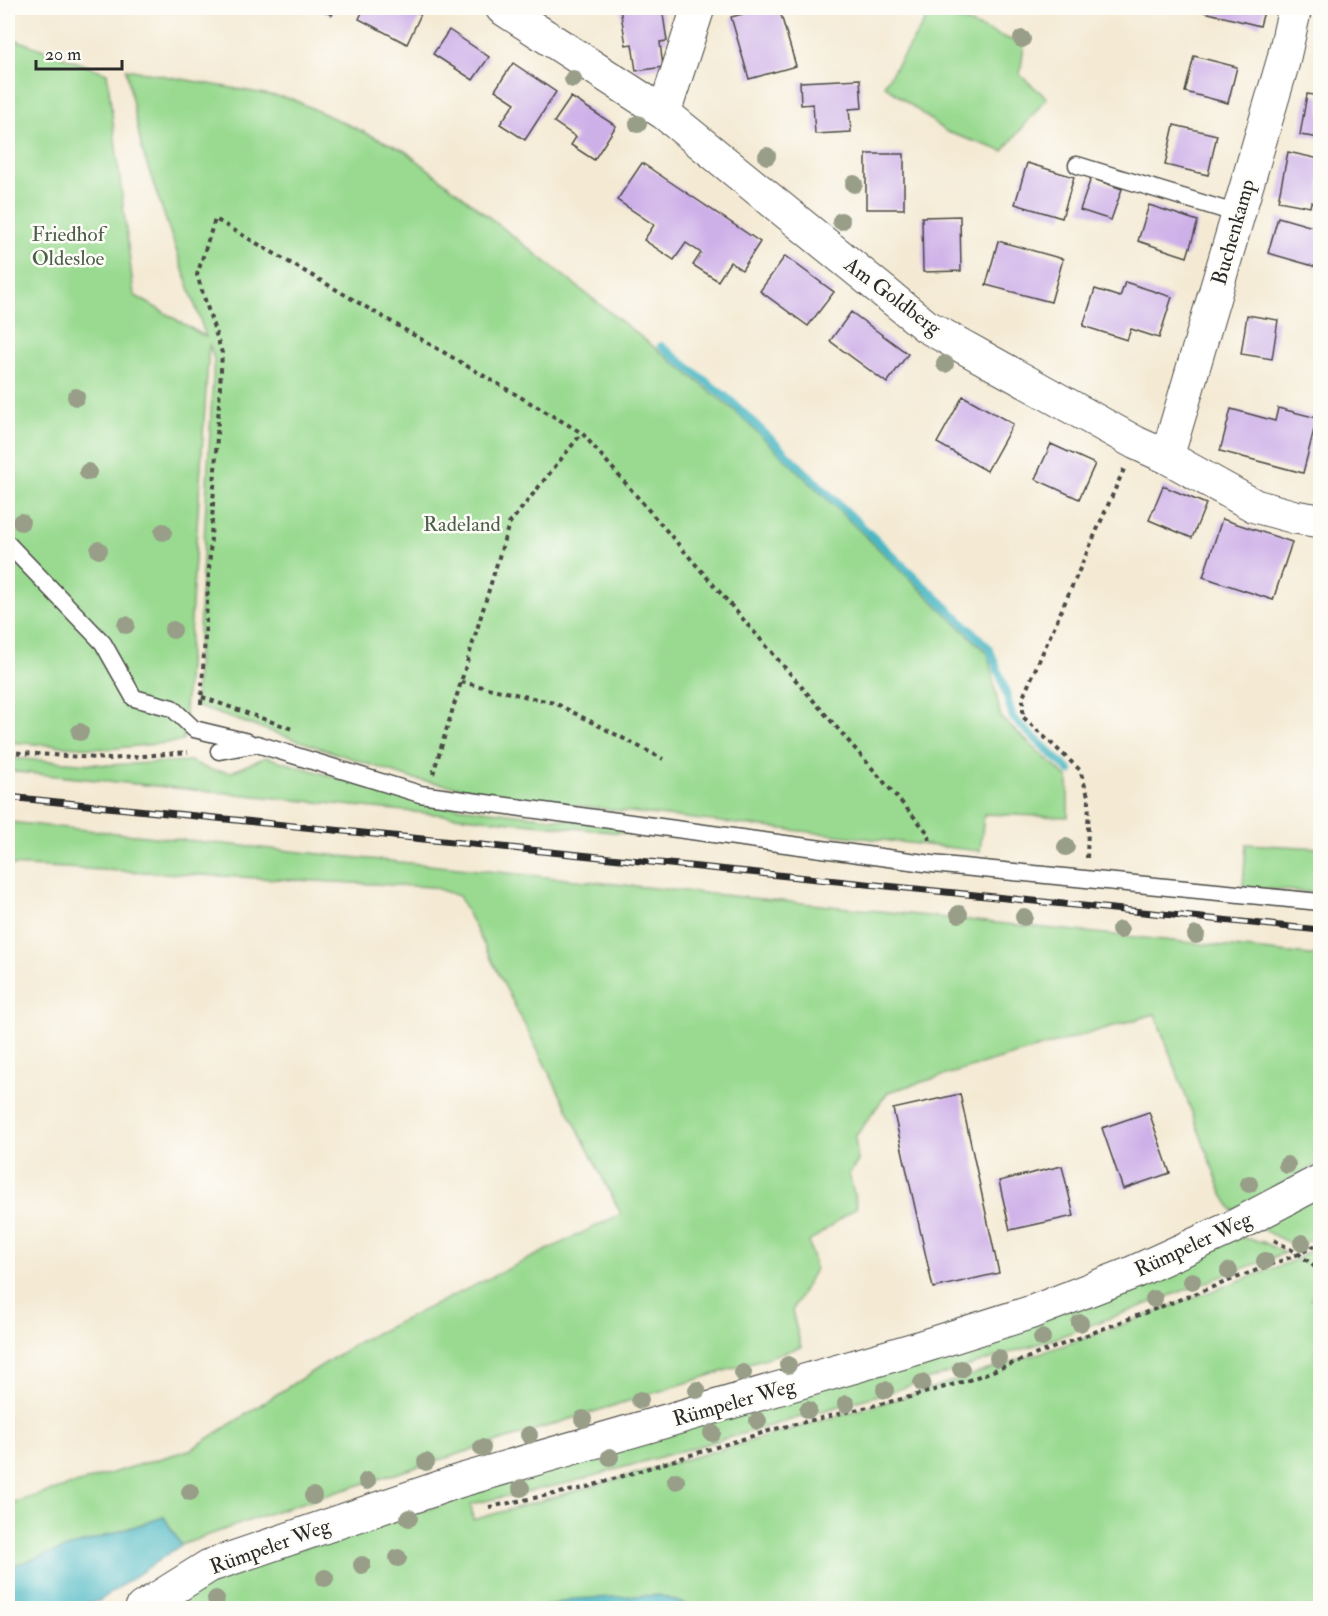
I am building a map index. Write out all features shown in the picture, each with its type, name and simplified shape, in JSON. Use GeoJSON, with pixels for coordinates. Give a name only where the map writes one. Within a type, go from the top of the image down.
{"type":"FeatureCollection","features":[{"type":"Feature","properties":{"kind":"street","name":"Am Goldberg"},"geometry":{"type":"LineString","coordinates":[[502,8],[664,113],[926,326],[1136,443],[1167,457],[1255,506],[1294,518],[1320,521]]}},
{"type":"Feature","properties":{"kind":"street"},"geometry":{"type":"LineString","coordinates":[[664,113],[698,8]]}},
{"type":"Feature","properties":{"kind":"street","name":"Buchenkamp"},"geometry":{"type":"LineString","coordinates":[[1167,457],[1283,62],[1295,8]]}},
{"type":"Feature","properties":{"kind":"street","name":"Rümpeler Weg"},"geometry":{"type":"LineString","coordinates":[[142,1608],[208,1566],[459,1481],[918,1348],[1032,1312],[1132,1273],[1233,1227],[1320,1181]]}},
{"type":"Feature","properties":{"kind":"lane"},"geometry":{"type":"LineString","coordinates":[[1077,165],[1238,214]]}},
{"type":"Feature","properties":{"kind":"lane"},"geometry":{"type":"LineString","coordinates":[[8,544],[103,643],[134,698],[172,708],[194,729],[257,744],[420,794],[932,864],[1320,902]]}},
{"type":"Feature","properties":{"kind":"lane"},"geometry":{"type":"LineString","coordinates":[[219,751],[257,744]]}},
{"type":"Feature","properties":{"kind":"path"},"geometry":{"type":"LineString","coordinates":[[207,732],[200,722],[222,353],[197,275],[215,219],[582,433],[928,833],[932,864]]}},
{"type":"Feature","properties":{"kind":"path"},"geometry":{"type":"LineString","coordinates":[[433,774],[509,524],[582,433]]}},
{"type":"Feature","properties":{"kind":"path"},"geometry":{"type":"LineString","coordinates":[[1086,879],[1089,799],[1080,770],[1023,717],[1023,697],[1136,443]]}},
{"type":"Feature","properties":{"kind":"path"},"geometry":{"type":"LineString","coordinates":[[461,682],[555,703],[663,759]]}},
{"type":"Feature","properties":{"kind":"path"},"geometry":{"type":"LineString","coordinates":[[8,752],[110,759],[173,752],[219,751]]}},
{"type":"Feature","properties":{"kind":"path"},"geometry":{"type":"LineString","coordinates":[[1233,1227],[1276,1241],[1299,1254],[1320,1271]]}},
{"type":"Feature","properties":{"kind":"path"},"geometry":{"type":"LineString","coordinates":[[488,1507],[584,1488],[775,1429],[910,1397],[969,1380],[1299,1254],[1320,1242]]}},
{"type":"Feature","properties":{"kind":"green space"},"geometry":{"type":"Polygon","coordinates":[[[933,9],[1024,45],[1020,75],[1047,98],[1003,151],[947,132],[884,85],[933,9]]]}},
{"type":"Feature","properties":{"kind":"green space","name":"Radeland"},"geometry":{"type":"Polygon","coordinates":[[[8,37],[107,73],[134,295],[206,337],[142,150],[126,69],[292,99],[405,151],[734,410],[988,654],[1001,718],[1068,778],[1068,817],[984,814],[980,851],[550,803],[413,779],[195,706],[214,359],[209,344],[183,741],[108,749],[8,742],[8,37]]]}},
{"type":"Feature","properties":{"kind":"green space"},"geometry":{"type":"Polygon","coordinates":[[[266,757],[423,803],[609,825],[632,834],[8,771],[8,758],[109,765],[190,761],[210,770],[231,772],[266,757]]]}},
{"type":"Feature","properties":{"kind":"green space"},"geometry":{"type":"Polygon","coordinates":[[[8,822],[1320,956],[1320,1163],[1233,1211],[1222,1193],[1155,1014],[888,1092],[855,1137],[858,1161],[849,1174],[857,1207],[809,1242],[815,1269],[792,1311],[801,1347],[273,1512],[181,1545],[164,1517],[8,1567],[8,1504],[192,1449],[358,1342],[621,1214],[459,896],[432,887],[8,865],[8,822]]]}},
{"type":"Feature","properties":{"kind":"green space"},"geometry":{"type":"Polygon","coordinates":[[[1246,844],[1320,848],[1320,893],[1243,887],[1246,844]]]}},
{"type":"Feature","properties":{"kind":"green space"},"geometry":{"type":"Polygon","coordinates":[[[1320,1192],[1320,1234],[1297,1247],[1257,1227],[1320,1192]]]}},
{"type":"Feature","properties":{"kind":"green space"},"geometry":{"type":"Polygon","coordinates":[[[1238,1237],[1263,1242],[1285,1253],[1056,1338],[896,1390],[572,1482],[471,1504],[473,1520],[904,1397],[1086,1338],[1295,1260],[1320,1245],[1320,1292],[1311,1299],[1320,1303],[1320,1608],[169,1608],[207,1581],[283,1554],[452,1502],[447,1498],[1238,1237]]]}},
{"type":"Feature","properties":{"kind":"water"},"geometry":{"type":"Polygon","coordinates":[[[164,1517],[181,1545],[99,1601],[64,1608],[8,1608],[8,1567],[164,1517]]]}},
{"type":"Feature","properties":{"kind":"water"},"geometry":{"type":"Polygon","coordinates":[[[659,1595],[687,1605],[687,1608],[540,1608],[572,1599],[659,1595]]]}},
{"type":"Feature","properties":{"kind":"building"},"geometry":{"type":"Polygon","coordinates":[[[316,8],[335,8],[332,15],[316,8]]]}},
{"type":"Feature","properties":{"kind":"building"},"geometry":{"type":"Polygon","coordinates":[[[364,8],[407,8],[421,14],[407,44],[359,19],[364,8]]]}},
{"type":"Feature","properties":{"kind":"building"},"geometry":{"type":"Polygon","coordinates":[[[620,8],[662,8],[667,41],[660,42],[663,67],[636,71],[632,44],[626,45],[620,8]]]}},
{"type":"Feature","properties":{"kind":"building"},"geometry":{"type":"Polygon","coordinates":[[[766,8],[779,8],[796,66],[749,79],[731,17],[766,8]]]}},
{"type":"Feature","properties":{"kind":"building"},"geometry":{"type":"Polygon","coordinates":[[[1205,8],[1265,8],[1260,26],[1204,12],[1205,8]]]}},
{"type":"Feature","properties":{"kind":"building"},"geometry":{"type":"Polygon","coordinates":[[[449,30],[489,57],[473,80],[433,54],[449,30]]]}},
{"type":"Feature","properties":{"kind":"building"},"geometry":{"type":"Polygon","coordinates":[[[1194,56],[1237,67],[1228,103],[1185,92],[1194,56]]]}},
{"type":"Feature","properties":{"kind":"building"},"geometry":{"type":"Polygon","coordinates":[[[513,63],[556,92],[525,140],[500,124],[515,103],[495,90],[513,63]]]}},
{"type":"Feature","properties":{"kind":"building"},"geometry":{"type":"Polygon","coordinates":[[[860,79],[862,108],[849,109],[851,132],[815,134],[813,104],[801,105],[800,82],[860,79]]]}},
{"type":"Feature","properties":{"kind":"building"},"geometry":{"type":"Polygon","coordinates":[[[1307,94],[1320,96],[1320,138],[1300,135],[1307,94]]]}},
{"type":"Feature","properties":{"kind":"building"},"geometry":{"type":"Polygon","coordinates":[[[571,97],[616,126],[594,160],[571,145],[576,137],[554,122],[571,97]]]}},
{"type":"Feature","properties":{"kind":"building"},"geometry":{"type":"Polygon","coordinates":[[[1174,125],[1217,135],[1208,175],[1165,165],[1174,125]]]}},
{"type":"Feature","properties":{"kind":"building"},"geometry":{"type":"Polygon","coordinates":[[[1288,152],[1320,159],[1320,204],[1311,202],[1310,207],[1278,201],[1288,152]]]}},
{"type":"Feature","properties":{"kind":"building"},"geometry":{"type":"Polygon","coordinates":[[[866,154],[904,154],[904,209],[866,209],[866,154]]]}},
{"type":"Feature","properties":{"kind":"building"},"geometry":{"type":"Polygon","coordinates":[[[642,163],[760,242],[742,270],[730,262],[718,281],[693,265],[701,253],[686,243],[674,260],[644,240],[654,225],[617,200],[642,163]]]}},
{"type":"Feature","properties":{"kind":"building"},"geometry":{"type":"Polygon","coordinates":[[[1027,163],[1074,177],[1062,218],[1015,204],[1027,163]]]}},
{"type":"Feature","properties":{"kind":"building"},"geometry":{"type":"Polygon","coordinates":[[[1091,178],[1122,189],[1111,220],[1080,210],[1091,178]]]}},
{"type":"Feature","properties":{"kind":"building"},"geometry":{"type":"Polygon","coordinates":[[[1149,205],[1198,221],[1187,257],[1138,241],[1149,205]]]}},
{"type":"Feature","properties":{"kind":"building"},"geometry":{"type":"Polygon","coordinates":[[[960,216],[961,271],[923,272],[922,217],[960,216]]]}},
{"type":"Feature","properties":{"kind":"building"},"geometry":{"type":"Polygon","coordinates":[[[1278,217],[1320,229],[1320,268],[1268,253],[1278,217]]]}},
{"type":"Feature","properties":{"kind":"building"},"geometry":{"type":"Polygon","coordinates":[[[998,241],[1063,259],[1051,302],[986,285],[998,241]]]}},
{"type":"Feature","properties":{"kind":"building"},"geometry":{"type":"Polygon","coordinates":[[[785,256],[834,292],[808,326],[760,291],[785,256]]]}},
{"type":"Feature","properties":{"kind":"building"},"geometry":{"type":"Polygon","coordinates":[[[1125,282],[1172,297],[1159,338],[1131,329],[1127,340],[1083,326],[1095,289],[1120,297],[1125,282]]]}},
{"type":"Feature","properties":{"kind":"building"},"geometry":{"type":"Polygon","coordinates":[[[851,312],[908,354],[887,383],[830,341],[851,312]]]}},
{"type":"Feature","properties":{"kind":"building"},"geometry":{"type":"Polygon","coordinates":[[[1247,315],[1278,320],[1272,359],[1241,354],[1247,315]]]}},
{"type":"Feature","properties":{"kind":"building"},"geometry":{"type":"Polygon","coordinates":[[[963,396],[1013,424],[987,471],[937,443],[963,396]]]}},
{"type":"Feature","properties":{"kind":"building"},"geometry":{"type":"Polygon","coordinates":[[[1278,408],[1317,418],[1303,473],[1220,451],[1231,409],[1275,421],[1278,408]]]}},
{"type":"Feature","properties":{"kind":"building"},"geometry":{"type":"Polygon","coordinates":[[[1051,444],[1095,464],[1079,499],[1035,479],[1051,444]]]}},
{"type":"Feature","properties":{"kind":"building"},"geometry":{"type":"Polygon","coordinates":[[[1163,486],[1206,504],[1192,538],[1149,520],[1163,486]]]}},
{"type":"Feature","properties":{"kind":"building"},"geometry":{"type":"Polygon","coordinates":[[[1222,519],[1292,542],[1273,600],[1203,577],[1222,519]]]}},
{"type":"Feature","properties":{"kind":"building"},"geometry":{"type":"Polygon","coordinates":[[[960,1094],[999,1273],[933,1288],[893,1109],[960,1094]]]}},
{"type":"Feature","properties":{"kind":"building"},"geometry":{"type":"Polygon","coordinates":[[[1149,1112],[1170,1173],[1123,1189],[1102,1128],[1149,1112]]]}},
{"type":"Feature","properties":{"kind":"building"},"geometry":{"type":"Polygon","coordinates":[[[1062,1166],[1074,1216],[1010,1230],[999,1181],[1062,1166]]]}},
{"type":"Feature","properties":{"kind":"waterway"},"geometry":{"type":"LineString","coordinates":[[661,346],[731,401],[989,648],[1003,683],[1013,718],[1070,771]]}},
{"type":"Feature","properties":{"kind":"railway"},"geometry":{"type":"LineString","coordinates":[[8,797],[1320,930]]}},
{"type":"Feature","properties":{"kind":"park label","name":"Friedhof Oldesloe"},"geometry":{"type":"Point","coordinates":[68,246]}}]}
